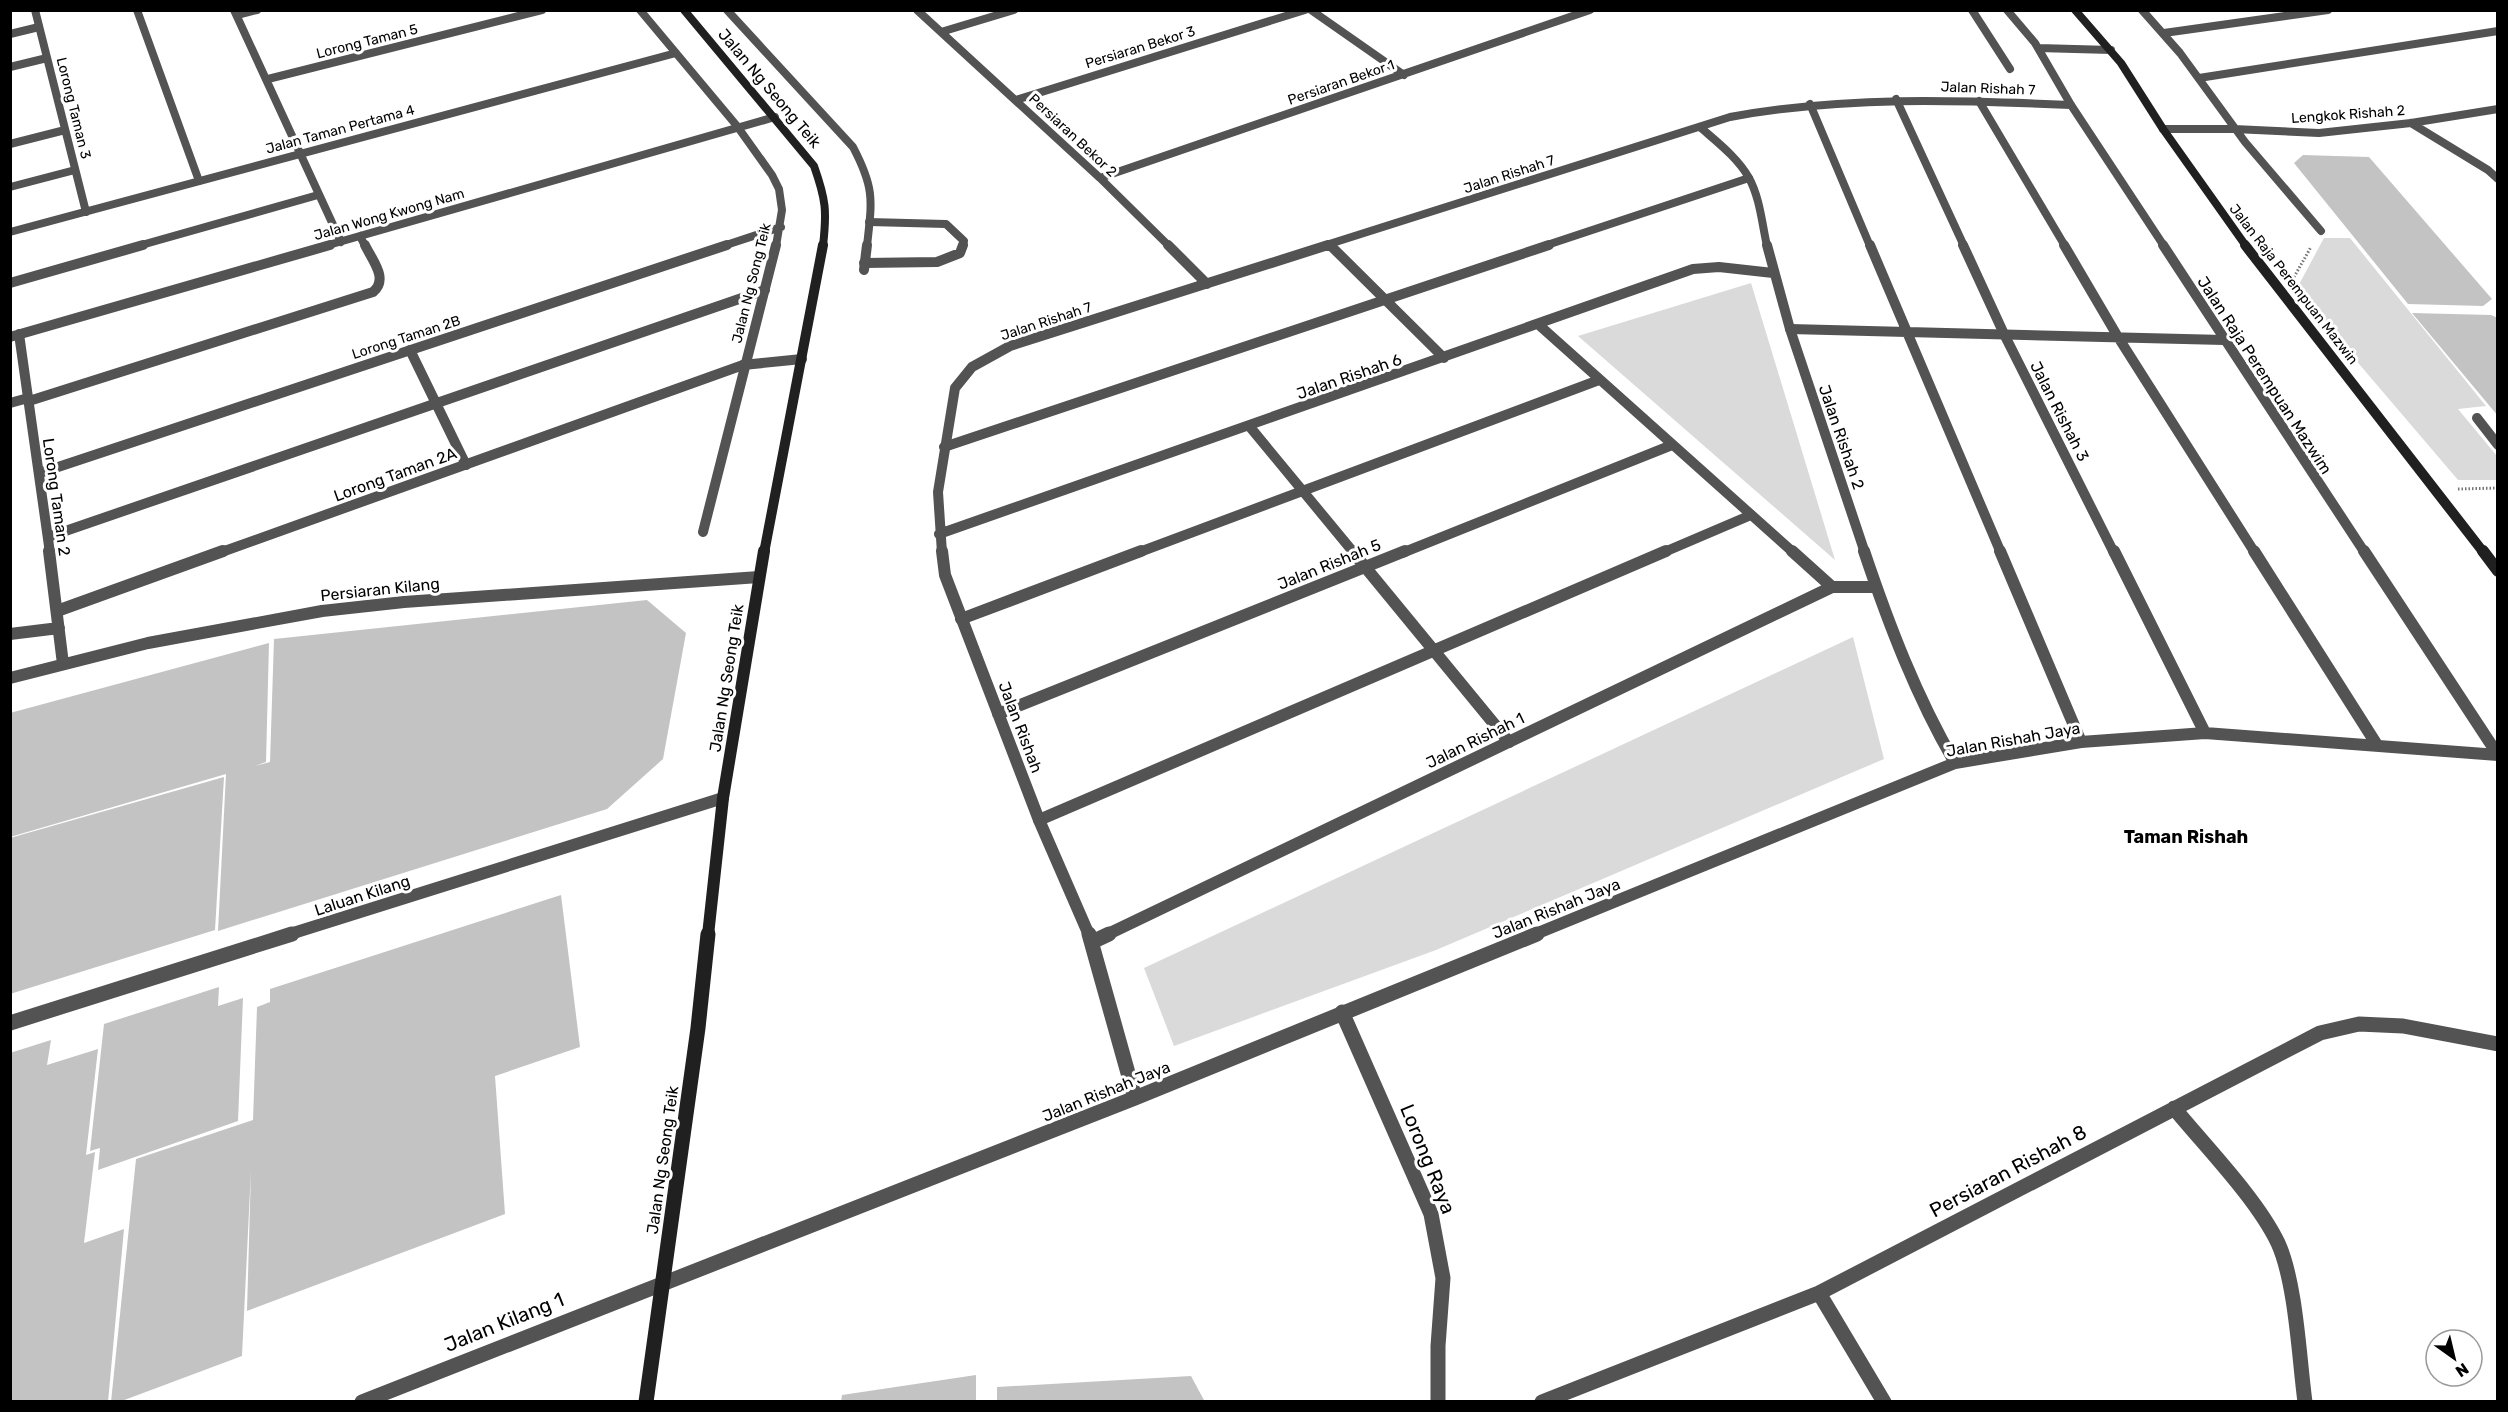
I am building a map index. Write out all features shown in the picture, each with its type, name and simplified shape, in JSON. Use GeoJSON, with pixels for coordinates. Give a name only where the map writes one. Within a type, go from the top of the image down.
{"type":"FeatureCollection","features":[{"type":"Feature","properties":{"kind":"main road","name":"Jalan Ng Seong Teik"},"geometry":{"type":"LineString","coordinates":[[646,1401],[698,1028],[723,798],[759,577],[824,248],[826,221],[825,198],[813,166],[684,10]]}},
{"type":"Feature","properties":{"kind":"main road","name":"Jalan Raja Perempuan Mazwin"},"geometry":{"type":"LineString","coordinates":[[2075,10],[2111,50],[2235,232],[2498,571]]}},
{"type":"Feature","properties":{"kind":"street","name":"Lorong Taman 3"},"geometry":{"type":"LineString","coordinates":[[35,10],[86,212]]}},
{"type":"Feature","properties":{"kind":"street"},"geometry":{"type":"LineString","coordinates":[[137,10],[199,181]]}},
{"type":"Feature","properties":{"kind":"street"},"geometry":{"type":"LineString","coordinates":[[257,10],[236,13],[341,242]]}},
{"type":"Feature","properties":{"kind":"street","name":"Lorong Taman 5"},"geometry":{"type":"LineString","coordinates":[[268,80],[542,10]]}},
{"type":"Feature","properties":{"kind":"street","name":"Jalan Ng Song Teik"},"geometry":{"type":"LineString","coordinates":[[640,10],[737,126],[772,175],[779,189],[782,210],[781,227],[743,365],[703,532]]}},
{"type":"Feature","properties":{"kind":"street","name":"Jalan Ng Seong Teik"},"geometry":{"type":"LineString","coordinates":[[727,10],[853,147],[866,172],[872,198],[869,222],[864,267],[938,262],[960,253],[964,241],[946,224],[869,222]]}},
{"type":"Feature","properties":{"kind":"street","name":"Persiaran Bekor 2"},"geometry":{"type":"LineString","coordinates":[[917,10],[1100,178],[1207,284]]}},
{"type":"Feature","properties":{"kind":"street"},"geometry":{"type":"LineString","coordinates":[[941,32],[1014,10]]}},
{"type":"Feature","properties":{"kind":"street","name":"Persiaran Bekor 3"},"geometry":{"type":"LineString","coordinates":[[1016,100],[1305,10]]}},
{"type":"Feature","properties":{"kind":"street"},"geometry":{"type":"LineString","coordinates":[[1311,10],[1404,75]]}},
{"type":"Feature","properties":{"kind":"street","name":"Persiaran Bekor 1"},"geometry":{"type":"LineString","coordinates":[[1100,178],[1590,10]]}},
{"type":"Feature","properties":{"kind":"street"},"geometry":{"type":"LineString","coordinates":[[1972,10],[2010,69]]}},
{"type":"Feature","properties":{"kind":"street","name":"Jalan Raja Perempuan Mazwim"},"geometry":{"type":"LineString","coordinates":[[2007,10],[2020,22],[2038,48],[2071,105],[2497,755]]}},
{"type":"Feature","properties":{"kind":"street"},"geometry":{"type":"LineString","coordinates":[[2142,10],[2164,33],[2199,78],[2234,129],[2320,231]]}},
{"type":"Feature","properties":{"kind":"street"},"geometry":{"type":"LineString","coordinates":[[2164,33],[2328,10]]}},
{"type":"Feature","properties":{"kind":"street"},"geometry":{"type":"LineString","coordinates":[[10,34],[39,27]]}},
{"type":"Feature","properties":{"kind":"street"},"geometry":{"type":"LineString","coordinates":[[2199,78],[2498,31]]}},
{"type":"Feature","properties":{"kind":"street"},"geometry":{"type":"LineString","coordinates":[[2038,48],[2111,50]]}},
{"type":"Feature","properties":{"kind":"street","name":"Jalan Taman Pertama 4"},"geometry":{"type":"LineString","coordinates":[[10,232],[676,53]]}},
{"type":"Feature","properties":{"kind":"street"},"geometry":{"type":"LineString","coordinates":[[10,67],[47,58]]}},
{"type":"Feature","properties":{"kind":"street","name":"Jalan Rishah 7"},"geometry":{"type":"LineString","coordinates":[[973,365],[988,355],[1010,346],[1730,117],[1776,107],[1896,99],[2071,105]]}},
{"type":"Feature","properties":{"kind":"street","name":"Jalan Rishah 3"},"geometry":{"type":"LineString","coordinates":[[1896,99],[2004,334],[2205,733]]}},
{"type":"Feature","properties":{"kind":"street"},"geometry":{"type":"LineString","coordinates":[[1979,101],[2118,337],[2377,746]]}},
{"type":"Feature","properties":{"kind":"street"},"geometry":{"type":"LineString","coordinates":[[1810,104],[2081,742]]}},
{"type":"Feature","properties":{"kind":"street","name":"Lengkok Rishah 2"},"geometry":{"type":"LineString","coordinates":[[2163,129],[2234,129],[2319,133],[2411,123],[2498,109]]}},
{"type":"Feature","properties":{"kind":"street","name":"Jalan Wong Kwong Nam"},"geometry":{"type":"LineString","coordinates":[[15,336],[774,117]]}},
{"type":"Feature","properties":{"kind":"street"},"geometry":{"type":"LineString","coordinates":[[2411,123],[2488,170],[2498,179]]}},
{"type":"Feature","properties":{"kind":"street","name":"Jalan Rishah 2"},"geometry":{"type":"LineString","coordinates":[[1701,127],[1734,158],[1749,178],[1790,329],[1876,587],[1913,683],[1932,724],[1955,763]]}},
{"type":"Feature","properties":{"kind":"street"},"geometry":{"type":"LineString","coordinates":[[10,144],[64,130]]}},
{"type":"Feature","properties":{"kind":"street"},"geometry":{"type":"LineString","coordinates":[[10,187],[75,170]]}},
{"type":"Feature","properties":{"kind":"street"},"geometry":{"type":"LineString","coordinates":[[944,447],[1749,178]]}},
{"type":"Feature","properties":{"kind":"street"},"geometry":{"type":"LineString","coordinates":[[10,283],[318,195]]}},
{"type":"Feature","properties":{"kind":"street","name":"Lorong Taman 2B"},"geometry":{"type":"LineString","coordinates":[[39,473],[781,227]]}},
{"type":"Feature","properties":{"kind":"street"},"geometry":{"type":"LineString","coordinates":[[10,404],[373,292],[380,287],[381,276],[360,236]]}},
{"type":"Feature","properties":{"kind":"street"},"geometry":{"type":"LineString","coordinates":[[1330,245],[1444,358]]}},
{"type":"Feature","properties":{"kind":"street","name":"Jalan Rishah 6"},"geometry":{"type":"LineString","coordinates":[[939,534],[1250,427],[1659,280],[1693,270],[1719,267],[1773,273]]}},
{"type":"Feature","properties":{"kind":"street"},"geometry":{"type":"LineString","coordinates":[[48,537],[765,290]]}},
{"type":"Feature","properties":{"kind":"street"},"geometry":{"type":"LineString","coordinates":[[1539,325],[1832,587]]}},
{"type":"Feature","properties":{"kind":"street"},"geometry":{"type":"LineString","coordinates":[[1790,329],[2224,340]]}},
{"type":"Feature","properties":{"kind":"street","name":"Lorong Taman 2"},"geometry":{"type":"LineString","coordinates":[[15,336],[28,399],[39,473],[63,664]]}},
{"type":"Feature","properties":{"kind":"street"},"geometry":{"type":"LineString","coordinates":[[410,350],[466,465]]}},
{"type":"Feature","properties":{"kind":"street","name":"Lorong Taman 2A"},"geometry":{"type":"LineString","coordinates":[[57,611],[743,365],[802,359]]}},
{"type":"Feature","properties":{"kind":"street","name":"Jalan Rishah"},"geometry":{"type":"LineString","coordinates":[[973,365],[962,376],[955,388],[944,447],[939,492],[939,534],[945,575],[1039,820],[1092,942],[1135,1098]]}},
{"type":"Feature","properties":{"kind":"street"},"geometry":{"type":"LineString","coordinates":[[961,619],[1599,380]]}},
{"type":"Feature","properties":{"kind":"street"},"geometry":{"type":"LineString","coordinates":[[2477,418],[2498,445]]}},
{"type":"Feature","properties":{"kind":"street"},"geometry":{"type":"LineString","coordinates":[[1250,427],[1509,742]]}},
{"type":"Feature","properties":{"kind":"street","name":"Jalan Rishah 5"},"geometry":{"type":"LineString","coordinates":[[998,714],[1672,445]]}},
{"type":"Feature","properties":{"kind":"street"},"geometry":{"type":"LineString","coordinates":[[1039,820],[1751,515]]}},
{"type":"Feature","properties":{"kind":"street","name":"Persiaran Kilang"},"geometry":{"type":"LineString","coordinates":[[10,678],[148,643],[322,610],[404,602],[759,577]]}},
{"type":"Feature","properties":{"kind":"street","name":"Jalan Rishah 1"},"geometry":{"type":"LineString","coordinates":[[1092,942],[1832,587],[1876,587]]}},
{"type":"Feature","properties":{"kind":"street"},"geometry":{"type":"LineString","coordinates":[[10,634],[59,628]]}},
{"type":"Feature","properties":{"kind":"street","name":"Jalan Rishah Jaya"},"geometry":{"type":"LineString","coordinates":[[661,1282],[1135,1098],[1955,763],[2081,742],[2205,733],[2497,755]]}},
{"type":"Feature","properties":{"kind":"street","name":"Laluan Kilang"},"geometry":{"type":"LineString","coordinates":[[10,1023],[723,798]]}},
{"type":"Feature","properties":{"kind":"street","name":"Lorong Raya"},"geometry":{"type":"LineString","coordinates":[[1342,1012],[1431,1214],[1443,1278],[1438,1346],[1438,1401]]}},
{"type":"Feature","properties":{"kind":"street","name":"Persiaran Rishah 8"},"geometry":{"type":"LineString","coordinates":[[1542,1401],[1819,1293],[2320,1033],[2359,1024],[2403,1026],[2498,1044]]}},
{"type":"Feature","properties":{"kind":"street"},"geometry":{"type":"LineString","coordinates":[[2174,1108],[2258,1210],[2278,1244],[2289,1283],[2305,1401]]}},
{"type":"Feature","properties":{"kind":"street","name":"Jalan Kilang 1"},"geometry":{"type":"LineString","coordinates":[[362,1401],[661,1282]]}},
{"type":"Feature","properties":{"kind":"street"},"geometry":{"type":"LineString","coordinates":[[1819,1293],[1884,1401]]}},
{"type":"Feature","properties":{"kind":"path"},"geometry":{"type":"LineString","coordinates":[[2284,294],[2320,231]]}},
{"type":"Feature","properties":{"kind":"path"},"geometry":{"type":"LineString","coordinates":[[2436,490],[2498,488]]}},
{"type":"Feature","properties":{"kind":"shaded area"},"geometry":{"type":"Polygon","coordinates":[[[2324,238],[2350,238],[2486,406],[2458,409],[2497,456],[2497,480],[2458,480],[2296,290],[2324,238]]]}},
{"type":"Feature","properties":{"kind":"shaded area"},"geometry":{"type":"Polygon","coordinates":[[[1751,283],[1835,560],[1578,336],[1751,283]]]}},
{"type":"Feature","properties":{"kind":"shaded area"},"geometry":{"type":"Polygon","coordinates":[[[1853,637],[1884,759],[1436,950],[1174,1046],[1144,968],[1853,637]]]}},
{"type":"Feature","properties":{"kind":"building"},"geometry":{"type":"Polygon","coordinates":[[[2303,155],[2369,157],[2492,299],[2483,306],[2408,304],[2294,163],[2303,155]]]}},
{"type":"Feature","properties":{"kind":"building"},"geometry":{"type":"Polygon","coordinates":[[[2412,313],[2491,315],[2498,318],[2498,416],[2412,313]]]}},
{"type":"Feature","properties":{"kind":"building"},"geometry":{"type":"Polygon","coordinates":[[[647,600],[686,633],[663,759],[607,809],[218,931],[226,774],[10,837],[10,713],[269,643],[266,762],[255,766],[270,762],[274,639],[647,600]]]}},
{"type":"Feature","properties":{"kind":"building"},"geometry":{"type":"Polygon","coordinates":[[[224,777],[215,930],[10,994],[10,838],[224,777]]]}},
{"type":"Feature","properties":{"kind":"building"},"geometry":{"type":"Polygon","coordinates":[[[561,895],[580,1047],[495,1076],[505,1214],[247,1311],[251,1170],[242,1356],[119,1402],[111,1402],[136,1159],[253,1120],[257,1007],[270,1002],[270,989],[561,895]]]}},
{"type":"Feature","properties":{"kind":"building"},"geometry":{"type":"Polygon","coordinates":[[[219,987],[218,1006],[243,998],[238,1121],[98,1170],[100,1148],[90,1151],[104,1024],[219,987]]]}},
{"type":"Feature","properties":{"kind":"building"},"geometry":{"type":"Polygon","coordinates":[[[51,1040],[47,1065],[98,1049],[86,1155],[95,1152],[84,1243],[124,1229],[108,1402],[10,1402],[10,1053],[51,1040]]]}},
{"type":"Feature","properties":{"kind":"building"},"geometry":{"type":"Polygon","coordinates":[[[976,1375],[976,1402],[841,1402],[842,1395],[976,1375]]]}},
{"type":"Feature","properties":{"kind":"building"},"geometry":{"type":"Polygon","coordinates":[[[1191,1376],[1205,1402],[997,1402],[997,1387],[1191,1376]]]}},
{"type":"Feature","properties":{"kind":"district","name":"Taman Rishah"},"geometry":{"type":"Point","coordinates":[2186,837]}}]}
